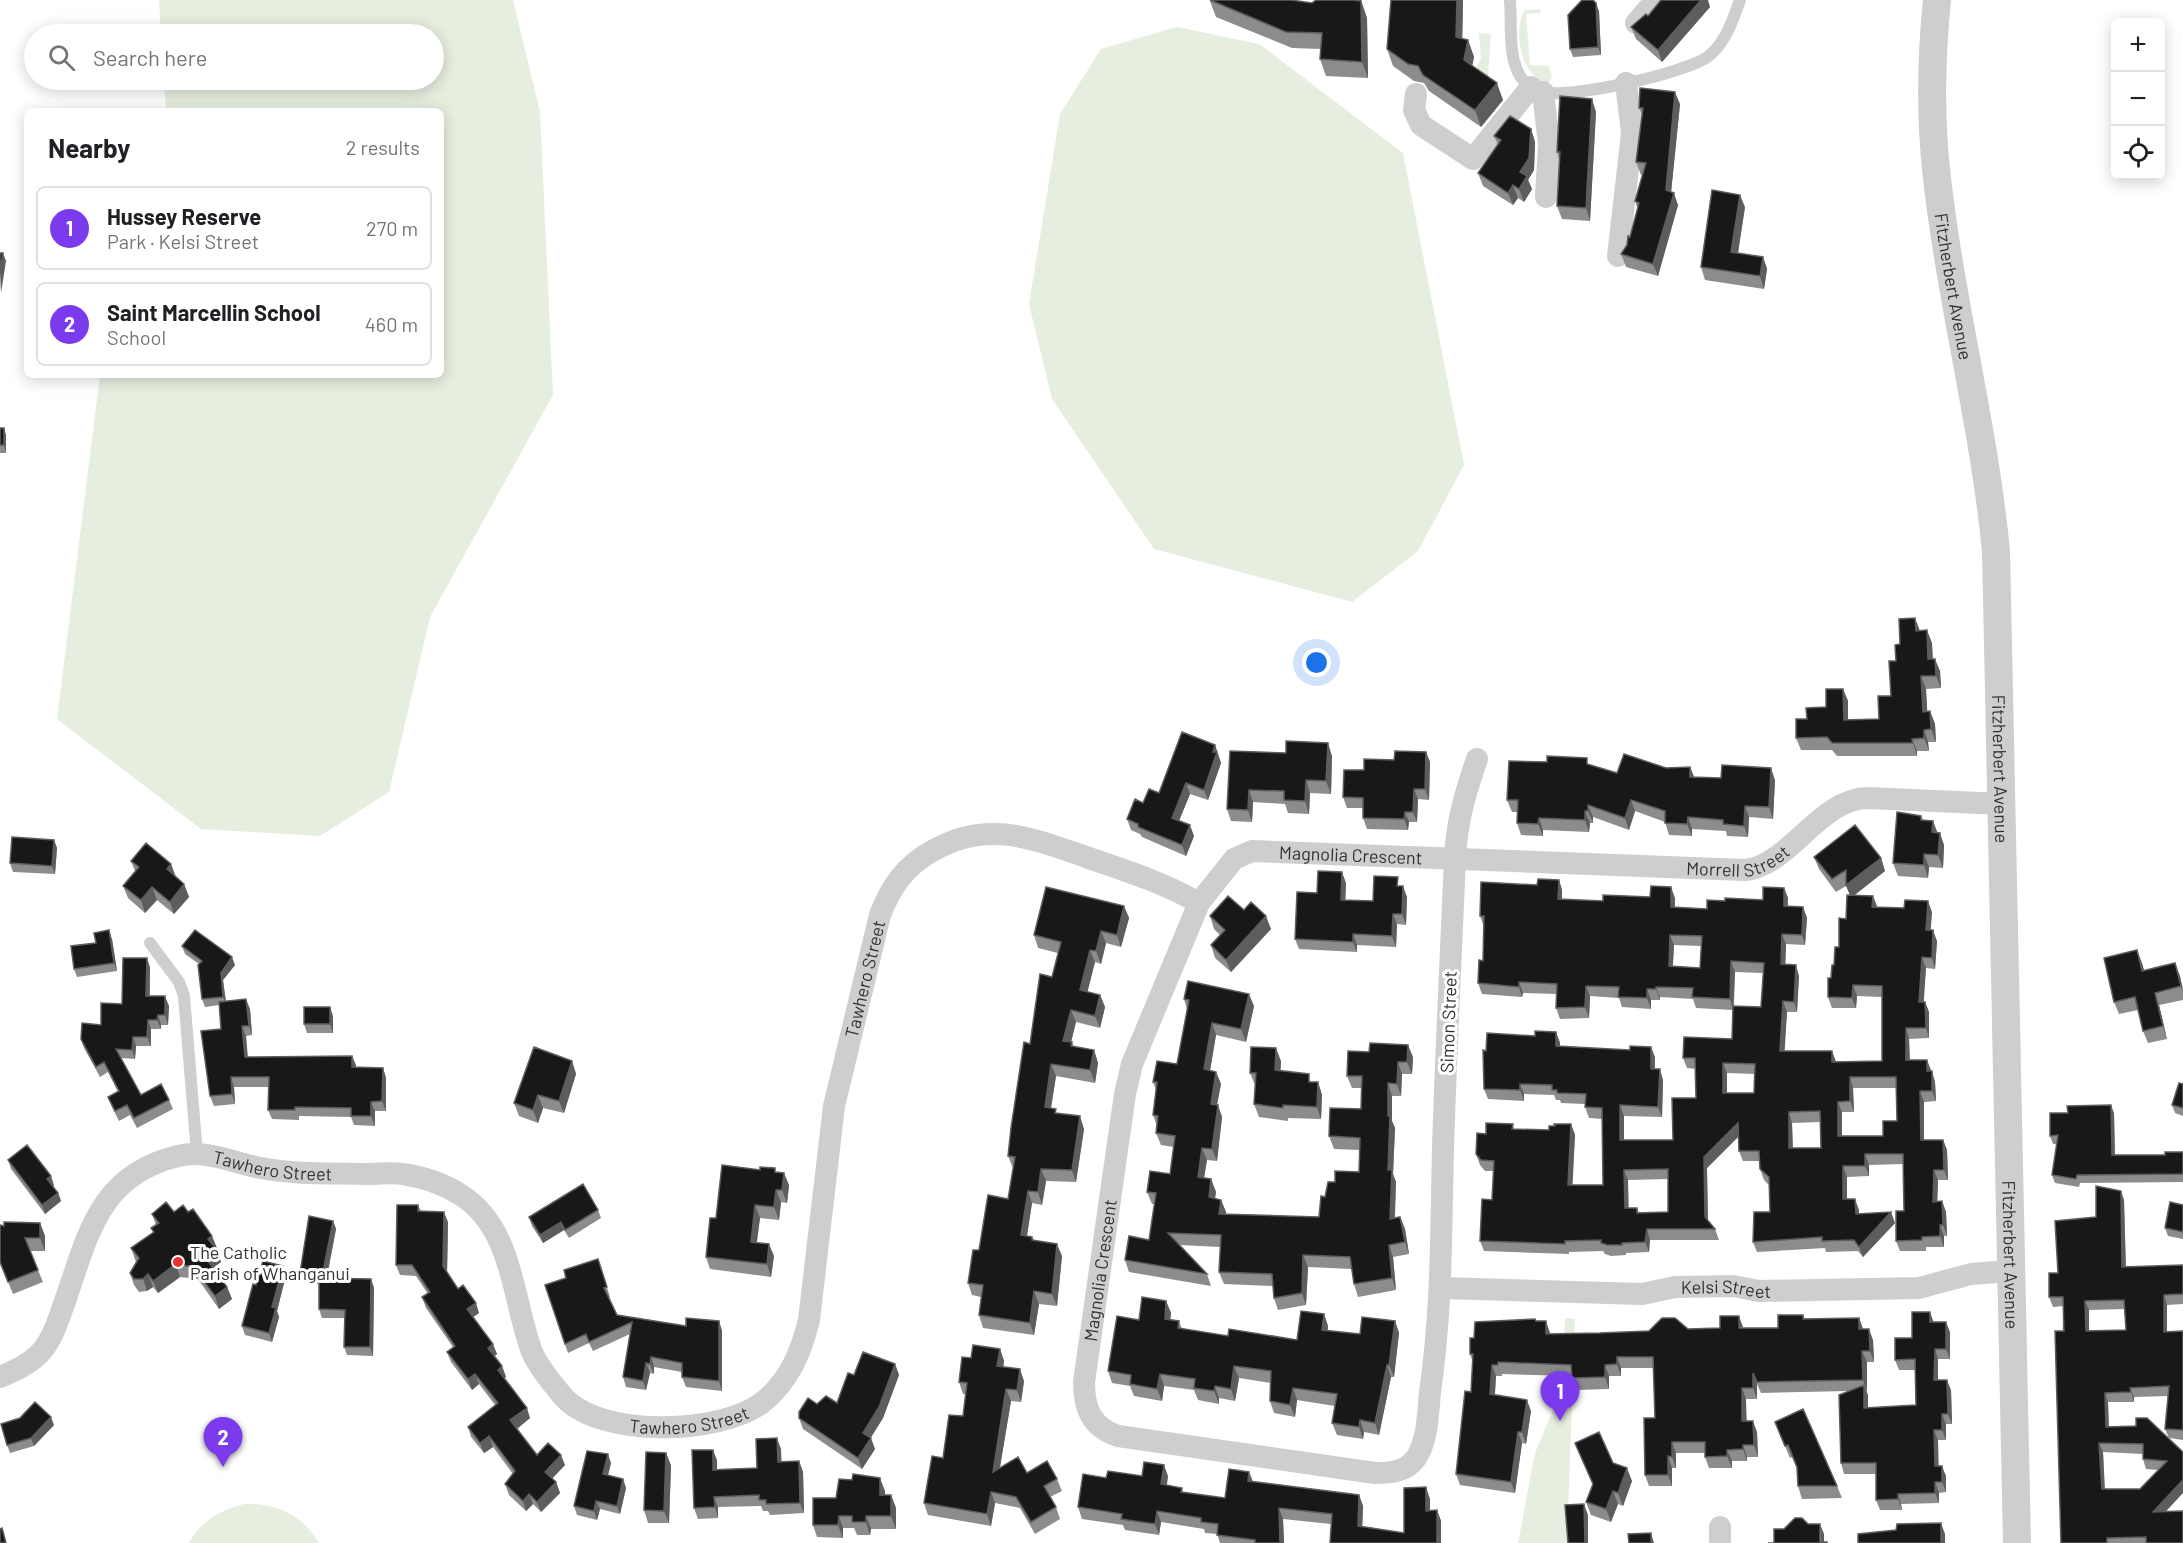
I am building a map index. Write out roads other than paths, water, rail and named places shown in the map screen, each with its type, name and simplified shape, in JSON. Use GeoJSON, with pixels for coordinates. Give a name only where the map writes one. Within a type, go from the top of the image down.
{"type":"FeatureCollection","features":[{"type":"Feature","properties":{"kind":"street"},"geometry":{"type":"LineString","coordinates":[[1636,23],[1656,0]]}},
{"type":"Feature","properties":{"kind":"street","name":"Fitzherbert Avenue"},"geometry":{"type":"LineString","coordinates":[[1937,0],[1933,44],[1937,176],[1949,264],[1986,472],[1996,551],[2017,1543]]}},
{"type":"Feature","properties":{"kind":"street"},"geometry":{"type":"LineString","coordinates":[[1618,256],[1632,133],[1626,83]]}},
{"type":"Feature","properties":{"kind":"street"},"geometry":{"type":"LineString","coordinates":[[1416,94],[1414,110],[1421,124],[1473,159],[1537,89]]}},
{"type":"Feature","properties":{"kind":"street"},"geometry":{"type":"LineString","coordinates":[[1537,89],[1549,144],[1546,197]]}},
{"type":"Feature","properties":{"kind":"street","name":"Simon Street"},"geometry":{"type":"LineString","coordinates":[[1441,1288],[1443,1149],[1455,858],[1458,820],[1477,759]]}},
{"type":"Feature","properties":{"kind":"street","name":"Morrell Street"},"geometry":{"type":"LineString","coordinates":[[1455,858],[1752,870],[1765,865],[1848,800],[1868,798],[2002,804]]}},
{"type":"Feature","properties":{"kind":"street","name":"Tawhero Street"},"geometry":{"type":"LineString","coordinates":[[0,1377],[24,1366],[40,1353],[52,1335],[88,1234],[100,1209],[114,1189],[133,1173],[156,1162],[196,1154],[288,1172],[400,1173],[433,1181],[462,1196],[480,1211],[494,1231],[505,1254],[533,1354],[563,1397],[596,1417],[630,1426],[699,1426],[731,1420],[762,1402],[789,1375],[801,1349],[809,1320],[834,1106],[880,915],[888,894],[901,875],[925,855],[951,840],[975,834],[1001,833],[1031,838],[1152,879],[1199,903]]}},
{"type":"Feature","properties":{"kind":"street","name":"Magnolia Crescent"},"geometry":{"type":"LineString","coordinates":[[1441,1288],[1439,1327],[1422,1443],[1415,1458],[1407,1467],[1393,1473],[1375,1473],[1118,1436],[1095,1424],[1084,1398],[1084,1382],[1125,1094],[1132,1064],[1199,903],[1234,859],[1252,851],[1455,858]]}},
{"type":"Feature","properties":{"kind":"street","name":"Kelsi Street"},"geometry":{"type":"LineString","coordinates":[[1441,1288],[1591,1294],[1642,1294],[1675,1287],[1733,1286],[1759,1291],[1919,1288],[1971,1274],[2011,1271]]}},
{"type":"Feature","properties":{"kind":"lane"},"geometry":{"type":"LineString","coordinates":[[1510,0],[1514,58],[1519,74],[1537,89],[1626,83],[1677,72],[1695,65],[1709,56],[1727,34],[1740,0]]}},
{"type":"Feature","properties":{"kind":"lane"},"geometry":{"type":"LineString","coordinates":[[150,943],[179,982],[184,996],[196,1154]]}},
{"type":"Feature","properties":{"kind":"place","name":"The Catholic Parish of Whanganui"},"geometry":{"type":"Point","coordinates":[178,1262]}},
{"type":"Feature","properties":{"kind":"place","name":"Hussey Reserve"},"geometry":{"type":"Point","coordinates":[1560,1421]}},
{"type":"Feature","properties":{"kind":"place","name":"Saint Marcellin School"},"geometry":{"type":"Point","coordinates":[223,1467]}}]}
